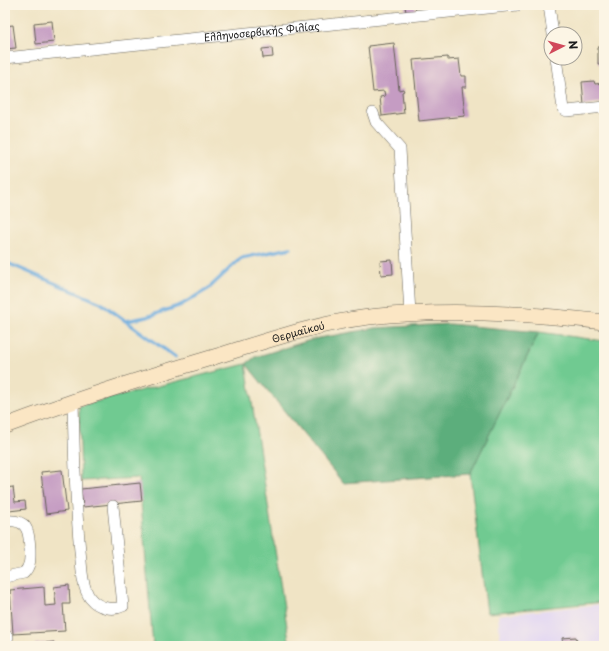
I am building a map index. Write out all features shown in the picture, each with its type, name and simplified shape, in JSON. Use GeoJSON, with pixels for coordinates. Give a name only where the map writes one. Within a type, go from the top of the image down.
{"type":"FeatureCollection","features":[{"type":"Feature","properties":{"kind":"street","name":"Ελληνοσερβικής Φιλίας"},"geometry":{"type":"LineString","coordinates":[[5,58],[518,5]]}},
{"type":"Feature","properties":{"kind":"street"},"geometry":{"type":"LineString","coordinates":[[549,5],[552,26]]}},
{"type":"Feature","properties":{"kind":"street"},"geometry":{"type":"LineString","coordinates":[[557,66],[562,109],[566,111],[604,107]]}},
{"type":"Feature","properties":{"kind":"street"},"geometry":{"type":"LineString","coordinates":[[373,113],[376,122],[400,149],[410,313]]}},
{"type":"Feature","properties":{"kind":"street","name":"Θερμαϊκού"},"geometry":{"type":"LineString","coordinates":[[5,426],[73,400],[255,344],[312,329],[368,317],[410,313],[485,314],[604,322]]}},
{"type":"Feature","properties":{"kind":"street"},"geometry":{"type":"LineString","coordinates":[[73,400],[76,505],[83,580],[91,599],[104,608],[119,608],[123,606],[113,506]]}},
{"type":"Feature","properties":{"kind":"street"},"geometry":{"type":"LineString","coordinates":[[5,521],[15,520],[27,528],[29,534],[30,564],[24,573],[5,577]]}},
{"type":"Feature","properties":{"kind":"shaded area"},"geometry":{"type":"Polygon","coordinates":[[[604,604],[604,646],[501,646],[498,615],[604,604]]]}},
{"type":"Feature","properties":{"kind":"green space"},"geometry":{"type":"Polygon","coordinates":[[[449,324],[539,332],[470,474],[343,483],[246,364],[255,357],[314,339],[375,328],[449,324]]]}},
{"type":"Feature","properties":{"kind":"green space"},"geometry":{"type":"Polygon","coordinates":[[[539,332],[604,341],[604,602],[487,613],[470,474],[539,332]]]}},
{"type":"Feature","properties":{"kind":"green space"},"geometry":{"type":"Polygon","coordinates":[[[246,364],[290,646],[153,646],[139,478],[81,481],[79,406],[246,364]]]}},
{"type":"Feature","properties":{"kind":"building"},"geometry":{"type":"Polygon","coordinates":[[[405,5],[415,5],[416,13],[406,14],[405,5]]]}},
{"type":"Feature","properties":{"kind":"building"},"geometry":{"type":"Polygon","coordinates":[[[52,21],[54,42],[36,44],[34,23],[52,21]]]}},
{"type":"Feature","properties":{"kind":"building"},"geometry":{"type":"Polygon","coordinates":[[[13,25],[16,48],[5,49],[5,26],[13,25]]]}},
{"type":"Feature","properties":{"kind":"building"},"geometry":{"type":"Polygon","coordinates":[[[394,43],[399,90],[403,89],[404,91],[402,92],[404,113],[382,116],[380,97],[385,96],[384,91],[373,92],[368,46],[394,43]]]}},
{"type":"Feature","properties":{"kind":"building"},"geometry":{"type":"Polygon","coordinates":[[[598,47],[604,47],[604,64],[598,64],[598,47]]]}},
{"type":"Feature","properties":{"kind":"building"},"geometry":{"type":"Polygon","coordinates":[[[272,48],[273,57],[263,58],[262,49],[272,48]]]}},
{"type":"Feature","properties":{"kind":"building"},"geometry":{"type":"Polygon","coordinates":[[[448,57],[448,60],[459,59],[461,76],[466,76],[466,87],[462,87],[465,116],[419,121],[413,60],[448,57]]]}},
{"type":"Feature","properties":{"kind":"building"},"geometry":{"type":"Polygon","coordinates":[[[594,81],[595,84],[604,83],[604,102],[584,105],[582,82],[594,81]]]}},
{"type":"Feature","properties":{"kind":"building"},"geometry":{"type":"Polygon","coordinates":[[[392,260],[393,274],[381,275],[380,261],[392,260]]]}},
{"type":"Feature","properties":{"kind":"building"},"geometry":{"type":"Polygon","coordinates":[[[62,470],[67,511],[46,514],[41,472],[62,470]]]}},
{"type":"Feature","properties":{"kind":"building"},"geometry":{"type":"Polygon","coordinates":[[[140,483],[142,501],[83,507],[81,489],[140,483]]]}},
{"type":"Feature","properties":{"kind":"building"},"geometry":{"type":"Polygon","coordinates":[[[13,487],[15,502],[25,501],[26,509],[9,511],[5,488],[13,487]]]}},
{"type":"Feature","properties":{"kind":"building"},"geometry":{"type":"Polygon","coordinates":[[[69,585],[70,604],[63,604],[65,631],[13,634],[10,590],[44,587],[45,606],[56,605],[54,587],[69,585]]]}},
{"type":"Feature","properties":{"kind":"building"},"geometry":{"type":"Polygon","coordinates":[[[576,637],[578,646],[563,646],[562,638],[576,637]]]}},
{"type":"Feature","properties":{"kind":"building"},"geometry":{"type":"Polygon","coordinates":[[[54,642],[54,646],[35,646],[35,644],[54,642]]]}},
{"type":"Feature","properties":{"kind":"waterway"},"geometry":{"type":"LineString","coordinates":[[126,321],[147,317],[181,305],[208,289],[241,258],[291,248]]}},
{"type":"Feature","properties":{"kind":"waterway"},"geometry":{"type":"LineString","coordinates":[[5,262],[101,303],[175,357]]}}]}
